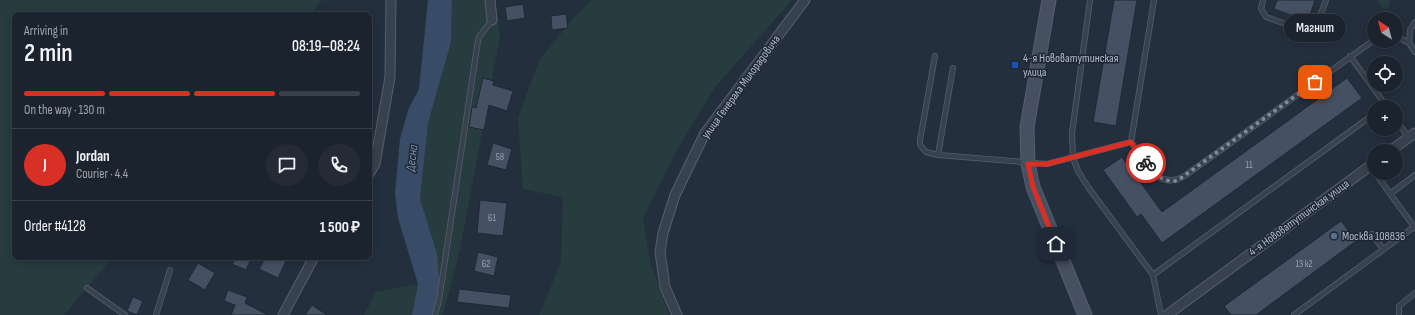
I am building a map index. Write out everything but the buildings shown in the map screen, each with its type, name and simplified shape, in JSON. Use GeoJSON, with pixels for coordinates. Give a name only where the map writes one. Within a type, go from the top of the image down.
{"type":"FeatureCollection","features":[{"type":"Feature","properties":{"kind":"street"},"geometry":{"type":"LineString","coordinates":[[372,169],[375,164],[390,77],[391,0]]}},
{"type":"Feature","properties":{"kind":"street"},"geometry":{"type":"LineString","coordinates":[[490,0],[492,20]]}},
{"type":"Feature","properties":{"kind":"street","name":"улица Генерала Милорадовича"},"geometry":{"type":"LineString","coordinates":[[677,315],[665,287],[660,252],[663,233],[675,195],[705,133],[805,0]]}},
{"type":"Feature","properties":{"kind":"street"},"geometry":{"type":"LineString","coordinates":[[1049,0],[1027,127],[1028,164],[1033,187],[1085,315]]}},
{"type":"Feature","properties":{"kind":"street"},"geometry":{"type":"LineString","coordinates":[[1400,144],[1412,135]]}},
{"type":"Feature","properties":{"kind":"street","name":"4-я Нововатутинская улица"},"geometry":{"type":"LineString","coordinates":[[1167,315],[1367,172]]}},
{"type":"Feature","properties":{"kind":"street"},"geometry":{"type":"LineString","coordinates":[[282,315],[312,260]]}},
{"type":"Feature","properties":{"kind":"lane"},"geometry":{"type":"LineString","coordinates":[[1090,0],[1072,133],[1073,158],[1078,171],[1088,186],[1152,275],[1161,315]]}},
{"type":"Feature","properties":{"kind":"lane"},"geometry":{"type":"LineString","coordinates":[[1154,0],[1131,142],[1160,179],[1168,182],[1177,181],[1367,45]]}},
{"type":"Feature","properties":{"kind":"lane"},"geometry":{"type":"LineString","coordinates":[[1263,0],[1261,9],[1266,17],[1311,33],[1315,30],[1326,0]]}},
{"type":"Feature","properties":{"kind":"lane"},"geometry":{"type":"LineString","coordinates":[[435,315],[439,300],[477,47],[479,37],[492,20]]}},
{"type":"Feature","properties":{"kind":"lane"},"geometry":{"type":"LineString","coordinates":[[1409,43],[1410,30],[1415,22]]}},
{"type":"Feature","properties":{"kind":"lane"},"geometry":{"type":"LineString","coordinates":[[1403,40],[1409,43],[1415,52]]}},
{"type":"Feature","properties":{"kind":"lane"},"geometry":{"type":"LineString","coordinates":[[935,56],[920,140],[922,149],[938,155],[1028,164],[1047,164],[1131,142]]}},
{"type":"Feature","properties":{"kind":"lane"},"geometry":{"type":"LineString","coordinates":[[1350,56],[1380,100]]}},
{"type":"Feature","properties":{"kind":"lane"},"geometry":{"type":"LineString","coordinates":[[938,155],[953,68]]}},
{"type":"Feature","properties":{"kind":"lane"},"geometry":{"type":"LineString","coordinates":[[1152,275],[1367,119]]}},
{"type":"Feature","properties":{"kind":"lane"},"geometry":{"type":"LineString","coordinates":[[1403,127],[1412,135]]}},
{"type":"Feature","properties":{"kind":"lane"},"geometry":{"type":"LineString","coordinates":[[1390,194],[1415,175]]}},
{"type":"Feature","properties":{"kind":"lane"},"geometry":{"type":"LineString","coordinates":[[1294,315],[1415,227],[1381,180]]}},
{"type":"Feature","properties":{"kind":"lane"},"geometry":{"type":"LineString","coordinates":[[1372,234],[1383,249]]}},
{"type":"Feature","properties":{"kind":"lane"},"geometry":{"type":"LineString","coordinates":[[156,315],[170,270]]}},
{"type":"Feature","properties":{"kind":"lane"},"geometry":{"type":"LineString","coordinates":[[87,288],[125,315]]}},
{"type":"Feature","properties":{"kind":"lane"},"geometry":{"type":"LineString","coordinates":[[1399,315],[1400,306],[1415,294]]}},
{"type":"Feature","properties":{"kind":"green space"},"geometry":{"type":"Polygon","coordinates":[[[0,0],[322,0],[312,12],[12,12],[12,260],[110,260],[64,315],[0,315],[0,0]]]}},
{"type":"Feature","properties":{"kind":"green space"},"geometry":{"type":"Polygon","coordinates":[[[452,0],[495,0],[500,36],[460,250],[443,315],[438,315],[440,287],[420,199],[428,123],[451,42],[452,0]]]}},
{"type":"Feature","properties":{"kind":"green space"},"geometry":{"type":"Polygon","coordinates":[[[592,0],[792,0],[715,87],[678,148],[643,218],[651,265],[669,315],[539,315],[561,262],[563,197],[523,189],[518,118],[539,61],[574,17],[592,0]]]}},
{"type":"Feature","properties":{"kind":"green space"},"geometry":{"type":"Polygon","coordinates":[[[1377,0],[1390,0],[1389,7],[1384,10],[1377,0]]]}},
{"type":"Feature","properties":{"kind":"green space"},"geometry":{"type":"Polygon","coordinates":[[[418,284],[412,315],[364,315],[376,292],[418,284]]]}},
{"type":"Feature","properties":{"kind":"water","name":"Десна"},"geometry":{"type":"Polygon","coordinates":[[[428,0],[452,0],[451,42],[428,123],[420,199],[437,254],[440,287],[438,315],[412,315],[418,284],[398,218],[395,193],[400,139],[408,110],[419,89],[428,0]]]}},
{"type":"Feature","properties":{"kind":"way so far"},"geometry":{"type":"LineString","coordinates":[[1146,163],[1160,179],[1168,182],[1177,181],[1315,82]]}},
{"type":"Feature","properties":{"kind":"place","name":"4-я Нововатутинская улица"},"geometry":{"type":"Point","coordinates":[1015,65]}},
{"type":"Feature","properties":{"kind":"place","name":"Магнит"},"geometry":{"type":"Point","coordinates":[1315,82]}},
{"type":"Feature","properties":{"kind":"place","name":"Москва 108836"},"geometry":{"type":"Point","coordinates":[1334,236]}},
{"type":"Feature","properties":{"kind":"route"},"geometry":{"type":"LineString","coordinates":[[1056,244],[1033,187],[1028,164],[1047,164],[1131,142],[1146,163]]}}]}
